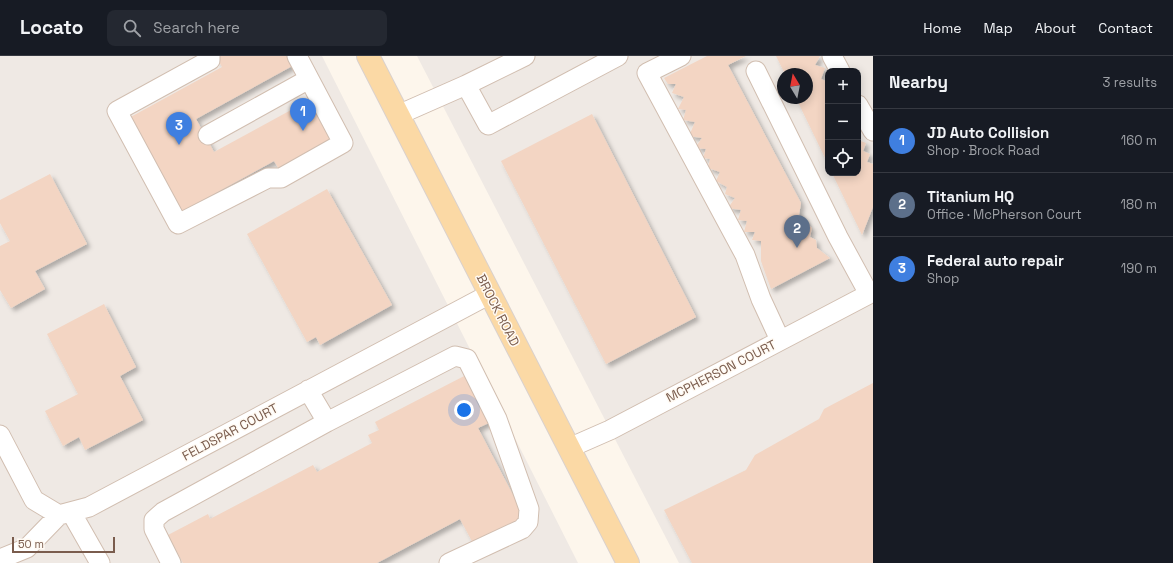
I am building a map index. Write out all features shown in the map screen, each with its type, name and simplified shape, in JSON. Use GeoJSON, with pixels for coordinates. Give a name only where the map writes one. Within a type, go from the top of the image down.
{"type":"FeatureCollection","features":[{"type":"Feature","properties":{"kind":"main road","name":"BROCK ROAD"},"geometry":{"type":"LineString","coordinates":[[368,56],[628,563]]}},
{"type":"Feature","properties":{"kind":"street"},"geometry":{"type":"LineString","coordinates":[[210,56],[210,60],[117,111],[178,224],[268,178],[281,178],[343,144],[297,56]]}},
{"type":"Feature","properties":{"kind":"street"},"geometry":{"type":"LineString","coordinates":[[398,115],[466,85],[525,56]]}},
{"type":"Feature","properties":{"kind":"street"},"geometry":{"type":"LineString","coordinates":[[466,85],[488,125],[618,56]]}},
{"type":"Feature","properties":{"kind":"street"},"geometry":{"type":"LineString","coordinates":[[681,56],[647,74],[745,255],[761,298],[780,340]]}},
{"type":"Feature","properties":{"kind":"street"},"geometry":{"type":"LineString","coordinates":[[832,56],[838,68]]}},
{"type":"Feature","properties":{"kind":"street"},"geometry":{"type":"LineString","coordinates":[[756,71],[838,237],[871,293]]}},
{"type":"Feature","properties":{"kind":"street"},"geometry":{"type":"LineString","coordinates":[[208,135],[309,79]]}},
{"type":"Feature","properties":{"kind":"street"},"geometry":{"type":"LineString","coordinates":[[861,110],[873,131]]}},
{"type":"Feature","properties":{"kind":"street","name":"MCPHERSON COURT"},"geometry":{"type":"LineString","coordinates":[[569,448],[610,430],[871,293]]}},
{"type":"Feature","properties":{"kind":"street","name":"FELDSPAR COURT"},"geometry":{"type":"LineString","coordinates":[[65,514],[89,507],[490,294]]}},
{"type":"Feature","properties":{"kind":"street"},"geometry":{"type":"LineString","coordinates":[[172,563],[154,529],[154,520],[163,512],[327,422],[454,356],[467,359],[497,419],[529,509],[528,522],[522,529],[449,563]]}},
{"type":"Feature","properties":{"kind":"street"},"geometry":{"type":"LineString","coordinates":[[308,390],[327,422]]}},
{"type":"Feature","properties":{"kind":"street"},"geometry":{"type":"LineString","coordinates":[[0,435],[34,500],[65,514],[100,563]]}},
{"type":"Feature","properties":{"kind":"street"},"geometry":{"type":"LineString","coordinates":[[0,559],[27,548],[65,514]]}},
{"type":"Feature","properties":{"kind":"shaded area"},"geometry":{"type":"Polygon","coordinates":[[[0,56],[322,56],[578,563],[0,563],[0,56]]]}},
{"type":"Feature","properties":{"kind":"shaded area"},"geometry":{"type":"Polygon","coordinates":[[[417,56],[873,56],[873,563],[679,563],[417,56]]]}},
{"type":"Feature","properties":{"kind":"building"},"geometry":{"type":"Polygon","coordinates":[[[216,56],[290,56],[294,65],[196,119],[214,152],[313,98],[338,143],[282,174],[274,161],[179,213],[127,119],[222,67],[216,56]]]}},
{"type":"Feature","properties":{"kind":"building"},"geometry":{"type":"Polygon","coordinates":[[[707,56],[746,56],[728,65],[801,203],[799,215],[812,228],[810,237],[816,240],[817,248],[830,258],[771,289],[761,261],[761,241],[752,240],[755,232],[744,232],[747,221],[738,220],[741,210],[728,208],[735,198],[725,194],[727,187],[716,181],[720,172],[708,168],[710,159],[703,158],[706,149],[695,148],[702,138],[689,136],[695,122],[683,120],[686,110],[678,109],[684,97],[672,93],[676,84],[668,84],[664,78],[707,56]]]}},
{"type":"Feature","properties":{"kind":"building"},"geometry":{"type":"Polygon","coordinates":[[[776,56],[820,56],[815,65],[825,68],[821,79],[825,81],[825,158],[799,104],[813,104],[813,68],[782,68],[776,56]]]}},
{"type":"Feature","properties":{"kind":"building"},"geometry":{"type":"Polygon","coordinates":[[[592,114],[696,317],[606,364],[501,161],[592,114]]]}},
{"type":"Feature","properties":{"kind":"building"},"geometry":{"type":"Polygon","coordinates":[[[861,141],[866,143],[863,151],[870,154],[867,162],[873,164],[873,207],[862,235],[833,176],[861,176],[861,141]]]}},
{"type":"Feature","properties":{"kind":"building"},"geometry":{"type":"Polygon","coordinates":[[[50,174],[87,244],[35,271],[45,289],[11,308],[0,290],[0,246],[10,241],[0,223],[0,200],[50,174]]]}},
{"type":"Feature","properties":{"kind":"building"},"geometry":{"type":"Polygon","coordinates":[[[327,189],[392,305],[320,345],[316,337],[307,342],[247,234],[327,189]]]}},
{"type":"Feature","properties":{"kind":"building"},"geometry":{"type":"Polygon","coordinates":[[[104,304],[136,367],[120,376],[143,420],[85,450],[79,437],[63,446],[45,411],[78,394],[47,334],[104,304]]]}},
{"type":"Feature","properties":{"kind":"building"},"geometry":{"type":"Polygon","coordinates":[[[470,373],[495,420],[478,428],[525,518],[474,545],[460,519],[377,563],[183,563],[168,535],[208,514],[210,519],[313,465],[317,472],[372,443],[368,435],[379,430],[375,422],[470,373]]]}},
{"type":"Feature","properties":{"kind":"building"},"geometry":{"type":"Polygon","coordinates":[[[873,383],[873,563],[692,563],[664,510],[746,470],[755,455],[819,419],[824,409],[873,383]]]}},
{"type":"Feature","properties":{"kind":"place","name":"JD Auto Collision"},"geometry":{"type":"Point","coordinates":[303,131]}},
{"type":"Feature","properties":{"kind":"place","name":"Federal auto repair"},"geometry":{"type":"Point","coordinates":[179,145]}},
{"type":"Feature","properties":{"kind":"place","name":"Titanium HQ"},"geometry":{"type":"Point","coordinates":[797,248]}}]}
